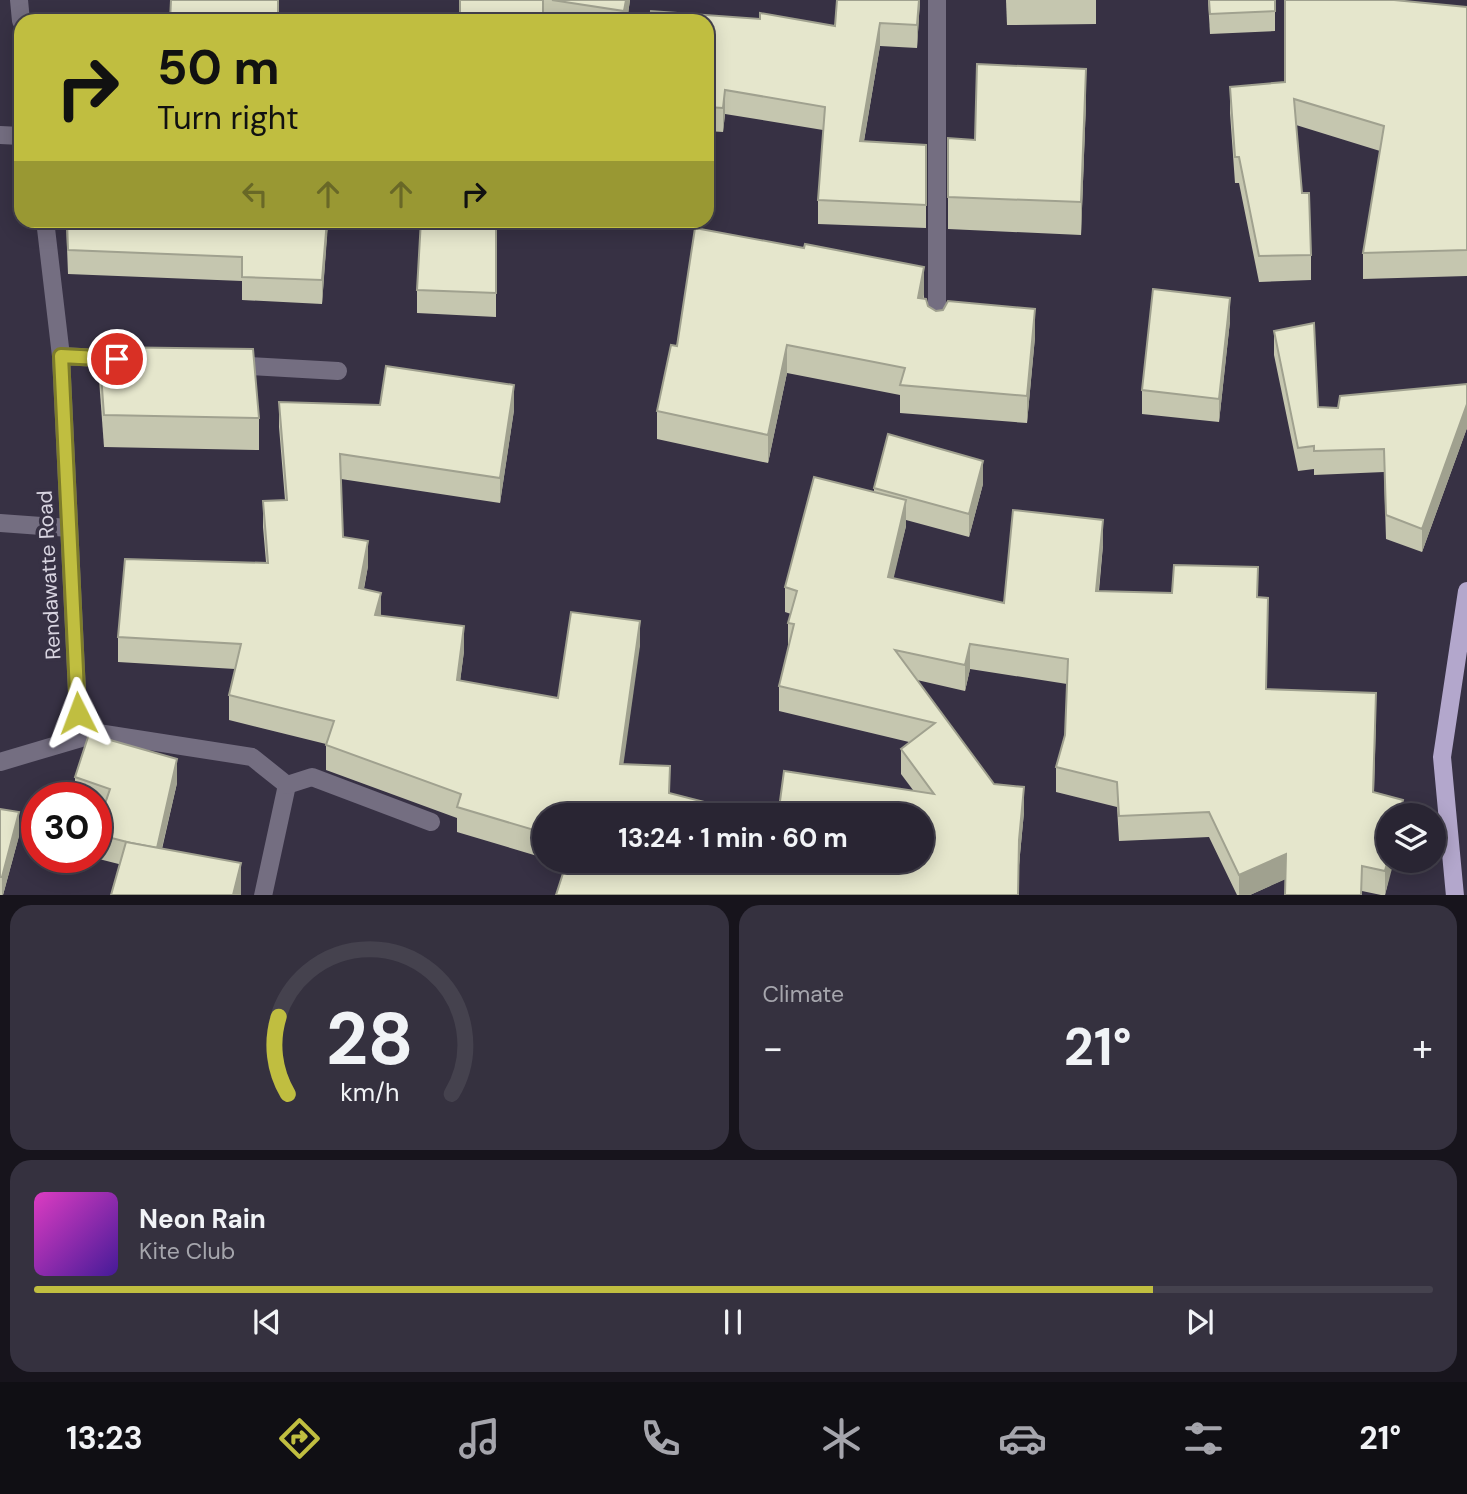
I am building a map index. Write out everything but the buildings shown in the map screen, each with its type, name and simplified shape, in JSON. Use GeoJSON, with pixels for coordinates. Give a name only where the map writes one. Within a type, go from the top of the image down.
{"type":"FeatureCollection","features":[{"type":"Feature","properties":{"kind":"main road"},"geometry":{"type":"LineString","coordinates":[[1455,895],[1442,757],[1467,591]]}},
{"type":"Feature","properties":{"kind":"street"},"geometry":{"type":"LineString","coordinates":[[937,0],[937,328]]}},
{"type":"Feature","properties":{"kind":"street","name":"Rendawatte Road"},"geometry":{"type":"LineString","coordinates":[[46,228],[61,356],[78,713],[98,733]]}},
{"type":"Feature","properties":{"kind":"street"},"geometry":{"type":"LineString","coordinates":[[61,356],[130,359]]}},
{"type":"Feature","properties":{"kind":"street"},"geometry":{"type":"LineString","coordinates":[[214,364],[338,370]]}},
{"type":"Feature","properties":{"kind":"street"},"geometry":{"type":"LineString","coordinates":[[0,523],[69,528]]}},
{"type":"Feature","properties":{"kind":"street"},"geometry":{"type":"LineString","coordinates":[[0,762],[98,733],[252,757],[287,785]]}},
{"type":"Feature","properties":{"kind":"street"},"geometry":{"type":"LineString","coordinates":[[287,785],[312,777],[431,822]]}},
{"type":"Feature","properties":{"kind":"street"},"geometry":{"type":"LineString","coordinates":[[262,895],[287,785]]}},
{"type":"Feature","properties":{"kind":"route"},"geometry":{"type":"LineString","coordinates":[[78,713],[61,356],[117,359]]}}]}
